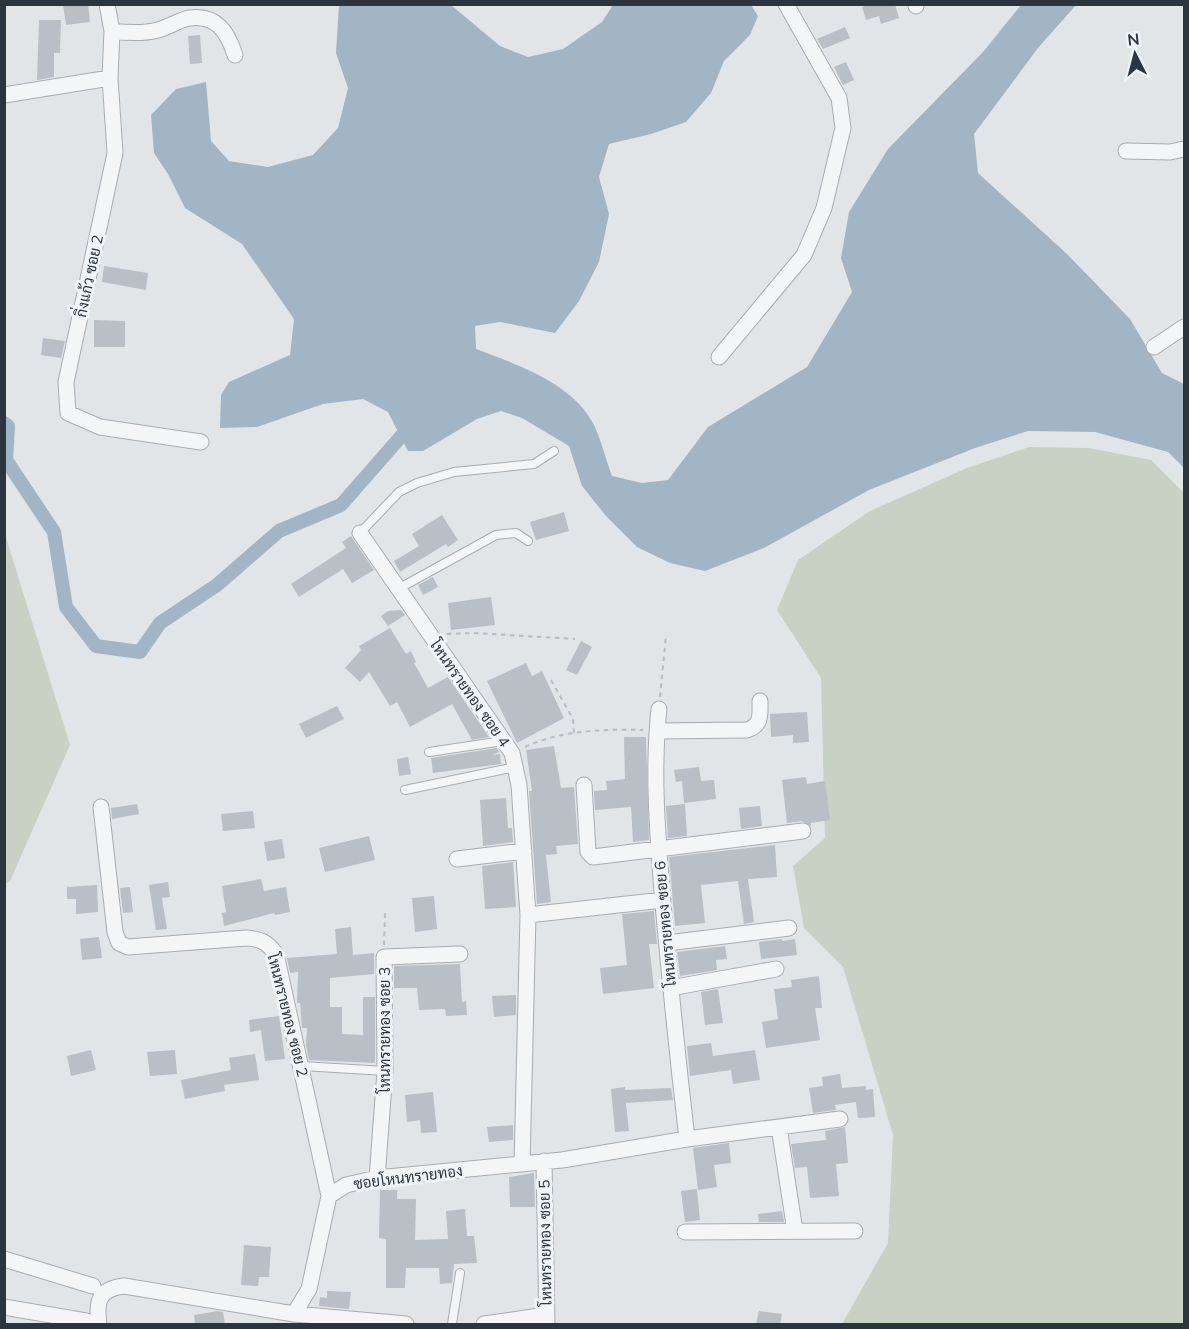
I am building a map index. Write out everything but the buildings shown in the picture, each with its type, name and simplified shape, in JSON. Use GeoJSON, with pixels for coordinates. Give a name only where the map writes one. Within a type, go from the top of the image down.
{"type":"FeatureCollection","features":[{"type":"Feature","properties":{"kind":"street","name":"กิ่งแก้ว ซอย 2"},"geometry":{"type":"LineString","coordinates":[[107,4],[112,31],[110,78],[115,153],[66,382],[68,413],[100,427],[201,442]]}},
{"type":"Feature","properties":{"kind":"street"},"geometry":{"type":"LineString","coordinates":[[719,357],[804,255],[824,208],[843,128],[839,98],[786,4]]}},
{"type":"Feature","properties":{"kind":"street"},"geometry":{"type":"LineString","coordinates":[[112,31],[130,34],[159,30],[188,18],[203,18],[220,25],[229,36],[235,55]]}},
{"type":"Feature","properties":{"kind":"street"},"geometry":{"type":"LineString","coordinates":[[4,95],[110,78]]}},
{"type":"Feature","properties":{"kind":"street"},"geometry":{"type":"LineString","coordinates":[[1126,151],[1170,152],[1185,148]]}},
{"type":"Feature","properties":{"kind":"street"},"geometry":{"type":"LineString","coordinates":[[1154,347],[1185,327]]}},
{"type":"Feature","properties":{"kind":"street","name":"โหนทรายทอง ซอย 4"},"geometry":{"type":"LineString","coordinates":[[360,533],[510,754],[519,785],[528,915],[522,1164]]}},
{"type":"Feature","properties":{"kind":"street"},"geometry":{"type":"LineString","coordinates":[[657,731],[747,730],[756,726],[760,721],[760,701]]}},
{"type":"Feature","properties":{"kind":"street","name":"โหนทรายทอง ซอย 6"},"geometry":{"type":"LineString","coordinates":[[659,709],[655,774],[658,850],[670,988],[687,1139]]}},
{"type":"Feature","properties":{"kind":"street"},"geometry":{"type":"LineString","coordinates":[[584,785],[588,852],[597,857],[803,831]]}},
{"type":"Feature","properties":{"kind":"street","name":"โหนทรายทอง ซอย 2"},"geometry":{"type":"LineString","coordinates":[[101,807],[115,932],[119,944],[128,947],[246,938],[260,939],[268,943],[276,954],[329,1196]]}},
{"type":"Feature","properties":{"kind":"street"},"geometry":{"type":"LineString","coordinates":[[457,859],[524,851]]}},
{"type":"Feature","properties":{"kind":"street"},"geometry":{"type":"LineString","coordinates":[[528,915],[663,900]]}},
{"type":"Feature","properties":{"kind":"street"},"geometry":{"type":"LineString","coordinates":[[667,943],[789,928]]}},
{"type":"Feature","properties":{"kind":"street","name":"โหนทรายทอง ซอย 3"},"geometry":{"type":"LineString","coordinates":[[377,1178],[385,1071],[384,957],[460,954]]}},
{"type":"Feature","properties":{"kind":"street"},"geometry":{"type":"LineString","coordinates":[[670,988],[776,969]]}},
{"type":"Feature","properties":{"kind":"street","name":"ซอยโหนทรายทอง"},"geometry":{"type":"LineString","coordinates":[[329,1196],[346,1185],[377,1178],[522,1164],[840,1119]]}},
{"type":"Feature","properties":{"kind":"street"},"geometry":{"type":"LineString","coordinates":[[779,1127],[795,1231]]}},
{"type":"Feature","properties":{"kind":"street","name":"โหนทรายทอง ซอย 5"},"geometry":{"type":"LineString","coordinates":[[544,1161],[546,1320]]}},
{"type":"Feature","properties":{"kind":"street"},"geometry":{"type":"LineString","coordinates":[[294,1314],[309,1289],[329,1196]]}},
{"type":"Feature","properties":{"kind":"street"},"geometry":{"type":"LineString","coordinates":[[685,1232],[855,1231]]}},
{"type":"Feature","properties":{"kind":"street"},"geometry":{"type":"LineString","coordinates":[[4,1259],[93,1286]]}},
{"type":"Feature","properties":{"kind":"street"},"geometry":{"type":"LineString","coordinates":[[4,1307],[93,1323],[96,1305],[102,1295],[113,1287],[124,1286],[347,1323],[406,1324]]}},
{"type":"Feature","properties":{"kind":"street"},"geometry":{"type":"LineString","coordinates":[[484,1324],[546,1320]]}},
{"type":"Feature","properties":{"kind":"lane","name":"โหนทรายทอง ซอย 4"},"geometry":{"type":"LineString","coordinates":[[360,533],[399,492],[417,483],[454,472],[534,464],[554,451]]}},
{"type":"Feature","properties":{"kind":"lane"},"geometry":{"type":"LineString","coordinates":[[398,589],[496,535],[516,533],[528,541]]}},
{"type":"Feature","properties":{"kind":"lane"},"geometry":{"type":"LineString","coordinates":[[429,752],[510,754]]}},
{"type":"Feature","properties":{"kind":"lane"},"geometry":{"type":"LineString","coordinates":[[405,790],[510,754]]}},
{"type":"Feature","properties":{"kind":"lane"},"geometry":{"type":"LineString","coordinates":[[302,1066],[385,1071]]}},
{"type":"Feature","properties":{"kind":"lane"},"geometry":{"type":"LineString","coordinates":[[452,1324],[460,1273]]}},
{"type":"Feature","properties":{"kind":"path"},"geometry":{"type":"LineString","coordinates":[[429,634],[474,633],[575,639]]}},
{"type":"Feature","properties":{"kind":"path"},"geometry":{"type":"LineString","coordinates":[[659,709],[666,635]]}},
{"type":"Feature","properties":{"kind":"path"},"geometry":{"type":"LineString","coordinates":[[551,680],[573,719],[574,734]]}},
{"type":"Feature","properties":{"kind":"path"},"geometry":{"type":"LineString","coordinates":[[510,754],[556,736],[601,730],[657,731]]}},
{"type":"Feature","properties":{"kind":"path"},"geometry":{"type":"LineString","coordinates":[[384,957],[385,913]]}},
{"type":"Feature","properties":{"kind":"shaded area"},"geometry":{"type":"Polygon","coordinates":[[[1029,447],[1089,448],[1151,460],[1184,493],[1184,1324],[842,1324],[888,1243],[893,1135],[843,967],[804,928],[793,866],[825,838],[821,678],[777,610],[798,560],[870,511],[967,468],[1029,447]]]}},
{"type":"Feature","properties":{"kind":"shaded area"},"geometry":{"type":"Polygon","coordinates":[[[5,534],[70,745],[10,881],[5,884],[5,534]]]}},
{"type":"Feature","properties":{"kind":"water"},"geometry":{"type":"Polygon","coordinates":[[[339,5],[451,5],[500,46],[528,57],[563,49],[602,22],[613,5],[751,5],[758,16],[750,35],[724,61],[711,93],[686,122],[651,134],[609,144],[599,177],[609,214],[599,262],[579,301],[555,333],[500,322],[475,326],[476,349],[527,369],[559,387],[573,398],[586,412],[595,427],[612,476],[642,483],[668,480],[708,427],[807,367],[852,292],[841,258],[849,212],[888,149],[983,52],[1021,5],[1076,5],[1038,48],[974,134],[978,173],[1067,254],[1130,319],[1162,373],[1184,384],[1184,468],[1168,452],[1095,432],[1028,431],[975,448],[869,490],[764,548],[705,571],[670,563],[637,547],[606,516],[582,486],[569,446],[522,418],[501,411],[477,419],[423,451],[408,451],[388,412],[363,399],[323,404],[257,427],[220,428],[221,395],[229,382],[290,355],[294,319],[242,244],[185,208],[168,174],[154,153],[151,115],[176,89],[206,82],[211,141],[229,161],[268,167],[313,155],[338,128],[348,88],[336,53],[339,5]]]}},
{"type":"Feature","properties":{"kind":"waterway"},"geometry":{"type":"LineString","coordinates":[[4,423],[8,426],[6,460],[54,532],[66,607],[96,646],[140,652],[160,623],[217,585],[279,531],[341,505],[411,425]]}}]}
